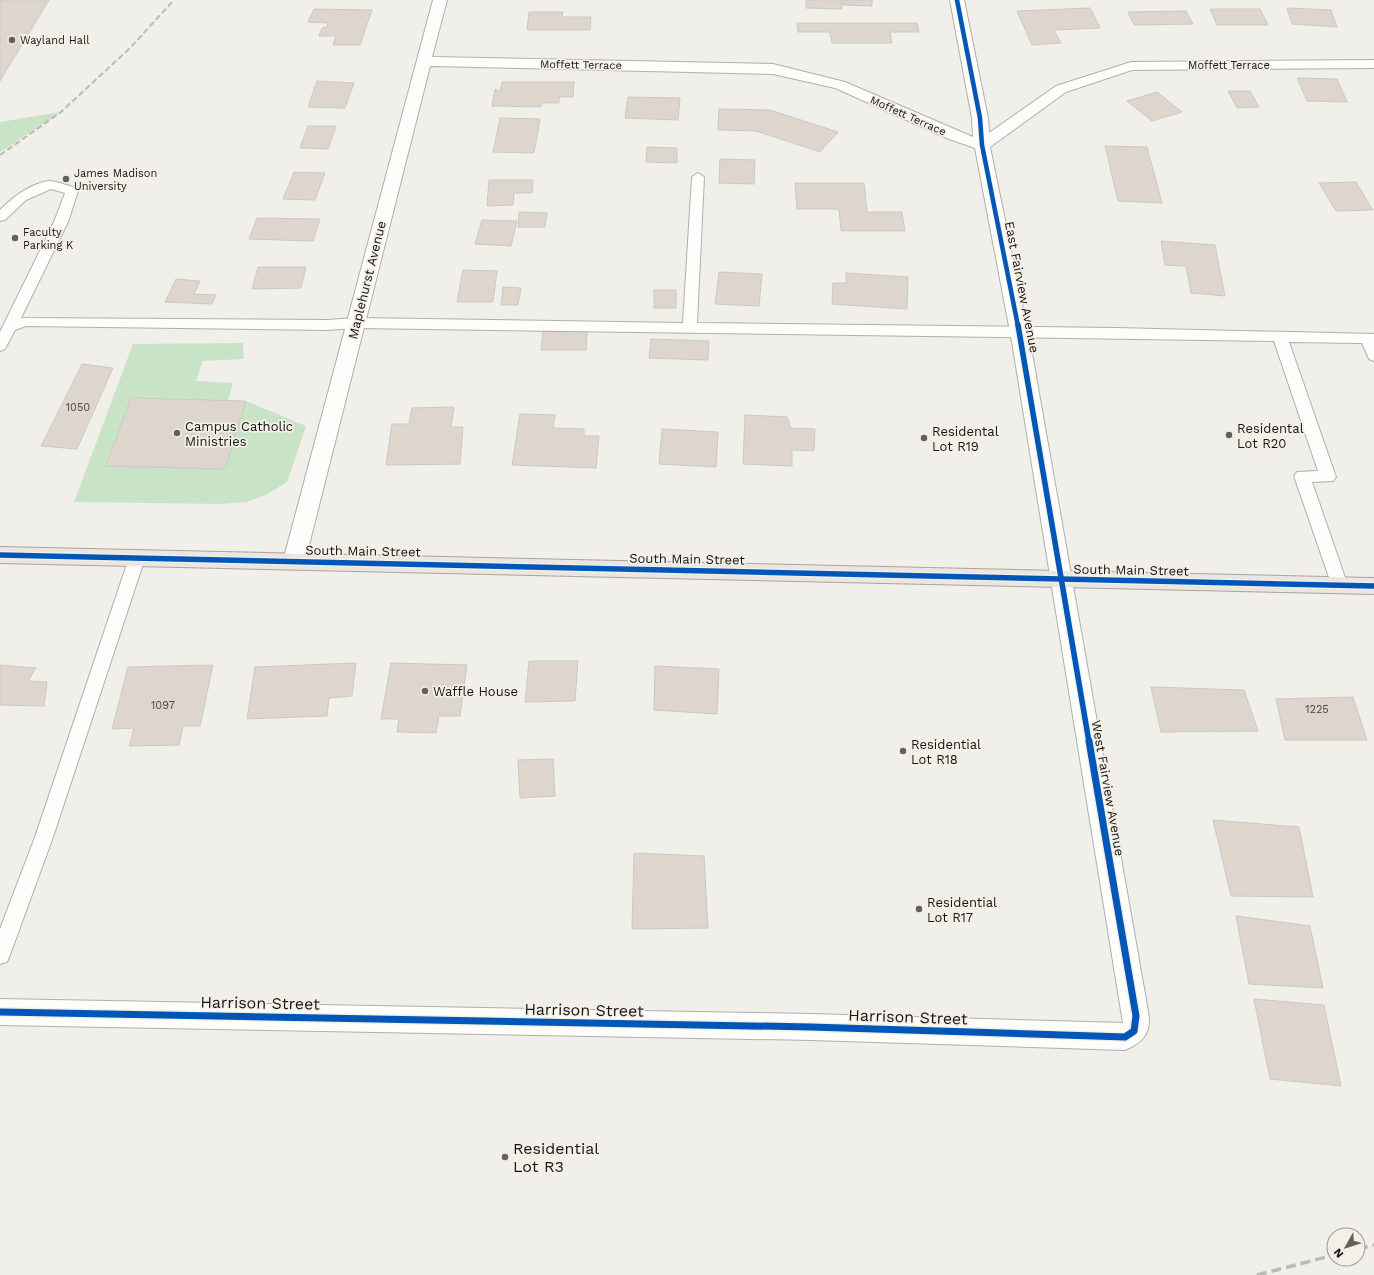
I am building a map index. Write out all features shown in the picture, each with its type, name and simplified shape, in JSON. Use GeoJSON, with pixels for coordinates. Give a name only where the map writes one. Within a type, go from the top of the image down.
{"type":"FeatureCollection","features":[{"type":"Feature","properties":{"kind":"main road","name":"South Main Street"},"geometry":{"type":"LineString","coordinates":[[0,555],[1340,586],[1372,590]]}},
{"type":"Feature","properties":{"kind":"street","name":"Maplehurst Avenue"},"geometry":{"type":"LineString","coordinates":[[294,561],[357,323],[407,122],[440,0]]}},
{"type":"Feature","properties":{"kind":"street","name":"East Fairview Avenue"},"geometry":{"type":"LineString","coordinates":[[957,0],[980,118],[982,145],[1019,332],[1061,579]]}},
{"type":"Feature","properties":{"kind":"street","name":"Moffett Terrace"},"geometry":{"type":"LineString","coordinates":[[424,61],[773,69],[840,85],[955,136],[982,145],[1061,89],[1131,66],[1374,64]]}},
{"type":"Feature","properties":{"kind":"street","name":"West Fairview Avenue"},"geometry":{"type":"LineString","coordinates":[[1061,579],[1133,1000]]}},
{"type":"Feature","properties":{"kind":"street","name":"Harrison Street"},"geometry":{"type":"LineString","coordinates":[[0,1012],[782,1027],[1125,1037],[1130,1035],[1136,1028],[1133,1000]]}},
{"type":"Feature","properties":{"kind":"lane"},"geometry":{"type":"LineString","coordinates":[[690,328],[698,177]]}},
{"type":"Feature","properties":{"kind":"lane"},"geometry":{"type":"LineString","coordinates":[[0,217],[21,197],[50,185],[72,191],[61,222],[0,346]]}},
{"type":"Feature","properties":{"kind":"lane"},"geometry":{"type":"LineString","coordinates":[[9,327],[25,321],[327,325],[357,323],[1280,337],[1371,339],[1374,356]]}},
{"type":"Feature","properties":{"kind":"lane"},"geometry":{"type":"LineString","coordinates":[[1280,337],[1328,477],[1302,476],[1340,586]]}},
{"type":"Feature","properties":{"kind":"lane"},"geometry":{"type":"LineString","coordinates":[[0,955],[44,837],[137,558]]}},
{"type":"Feature","properties":{"kind":"green space"},"geometry":{"type":"Polygon","coordinates":[[[61,112],[0,152],[0,122],[61,112]]]}},
{"type":"Feature","properties":{"kind":"green space"},"geometry":{"type":"Polygon","coordinates":[[[243,343],[244,359],[203,361],[196,381],[233,383],[228,401],[131,398],[106,465],[225,469],[246,401],[306,426],[287,482],[266,495],[247,502],[223,504],[74,502],[133,344],[243,343]]]}},
{"type":"Feature","properties":{"kind":"building","name":"Wayland Hall"},"geometry":{"type":"Polygon","coordinates":[[[0,0],[49,0],[0,81],[0,0]]]}},
{"type":"Feature","properties":{"kind":"building"},"geometry":{"type":"Polygon","coordinates":[[[806,0],[842,0],[842,9],[806,8],[806,0]]]}},
{"type":"Feature","properties":{"kind":"building"},"geometry":{"type":"Polygon","coordinates":[[[843,0],[872,0],[872,6],[843,5],[843,0]]]}},
{"type":"Feature","properties":{"kind":"building"},"geometry":{"type":"Polygon","coordinates":[[[1090,8],[1100,28],[1054,30],[1061,43],[1032,45],[1017,11],[1090,8]]]}},
{"type":"Feature","properties":{"kind":"building"},"geometry":{"type":"Polygon","coordinates":[[[1287,8],[1331,10],[1337,27],[1292,24],[1287,8]]]}},
{"type":"Feature","properties":{"kind":"building"},"geometry":{"type":"Polygon","coordinates":[[[314,9],[372,10],[360,45],[333,45],[336,36],[319,36],[322,28],[327,27],[328,23],[308,22],[314,9]]]}},
{"type":"Feature","properties":{"kind":"building"},"geometry":{"type":"Polygon","coordinates":[[[1210,9],[1260,9],[1268,25],[1217,25],[1210,9]]]}},
{"type":"Feature","properties":{"kind":"building"},"geometry":{"type":"Polygon","coordinates":[[[1186,11],[1193,24],[1134,25],[1128,12],[1186,11]]]}},
{"type":"Feature","properties":{"kind":"building"},"geometry":{"type":"Polygon","coordinates":[[[529,12],[563,12],[562,17],[591,17],[590,30],[527,30],[529,12]]]}},
{"type":"Feature","properties":{"kind":"building"},"geometry":{"type":"Polygon","coordinates":[[[797,23],[917,23],[919,32],[890,32],[892,43],[832,43],[830,32],[798,32],[797,23]]]}},
{"type":"Feature","properties":{"kind":"building"},"geometry":{"type":"Polygon","coordinates":[[[1297,78],[1337,79],[1347,102],[1307,101],[1297,78]]]}},
{"type":"Feature","properties":{"kind":"building"},"geometry":{"type":"Polygon","coordinates":[[[317,81],[354,83],[345,108],[308,107],[317,81]]]}},
{"type":"Feature","properties":{"kind":"building"},"geometry":{"type":"Polygon","coordinates":[[[502,82],[574,82],[573,97],[559,97],[559,103],[541,103],[541,107],[492,106],[495,89],[500,92],[502,82]]]}},
{"type":"Feature","properties":{"kind":"building"},"geometry":{"type":"Polygon","coordinates":[[[1228,91],[1250,91],[1259,107],[1237,108],[1228,91]]]}},
{"type":"Feature","properties":{"kind":"building"},"geometry":{"type":"Polygon","coordinates":[[[1157,92],[1182,112],[1152,121],[1127,101],[1157,92]]]}},
{"type":"Feature","properties":{"kind":"building"},"geometry":{"type":"Polygon","coordinates":[[[628,97],[680,98],[678,120],[625,118],[628,97]]]}},
{"type":"Feature","properties":{"kind":"building"},"geometry":{"type":"Polygon","coordinates":[[[719,109],[770,110],[838,132],[820,152],[756,131],[718,130],[719,109]]]}},
{"type":"Feature","properties":{"kind":"building"},"geometry":{"type":"Polygon","coordinates":[[[500,118],[540,119],[534,153],[493,152],[500,118]]]}},
{"type":"Feature","properties":{"kind":"building"},"geometry":{"type":"Polygon","coordinates":[[[308,126],[336,126],[328,149],[300,148],[308,126]]]}},
{"type":"Feature","properties":{"kind":"building"},"geometry":{"type":"Polygon","coordinates":[[[1105,146],[1147,147],[1162,203],[1118,201],[1105,146]]]}},
{"type":"Feature","properties":{"kind":"building"},"geometry":{"type":"Polygon","coordinates":[[[647,147],[677,148],[677,163],[646,162],[647,147]]]}},
{"type":"Feature","properties":{"kind":"building"},"geometry":{"type":"Polygon","coordinates":[[[720,159],[755,160],[754,184],[719,183],[720,159]]]}},
{"type":"Feature","properties":{"kind":"building"},"geometry":{"type":"Polygon","coordinates":[[[294,172],[325,173],[315,200],[283,199],[294,172]]]}},
{"type":"Feature","properties":{"kind":"building"},"geometry":{"type":"Polygon","coordinates":[[[489,180],[533,180],[532,193],[514,193],[513,205],[487,206],[489,180]]]}},
{"type":"Feature","properties":{"kind":"building"},"geometry":{"type":"Polygon","coordinates":[[[1356,182],[1373,210],[1336,211],[1319,183],[1356,182]]]}},
{"type":"Feature","properties":{"kind":"building"},"geometry":{"type":"Polygon","coordinates":[[[795,183],[864,183],[867,212],[902,212],[905,231],[841,231],[839,209],[797,209],[795,183]]]}},
{"type":"Feature","properties":{"kind":"building"},"geometry":{"type":"Polygon","coordinates":[[[519,212],[547,213],[545,227],[518,227],[519,212]]]}},
{"type":"Feature","properties":{"kind":"building"},"geometry":{"type":"Polygon","coordinates":[[[257,218],[320,219],[313,241],[249,239],[257,218]]]}},
{"type":"Feature","properties":{"kind":"building"},"geometry":{"type":"Polygon","coordinates":[[[482,220],[517,221],[511,246],[475,244],[482,220]]]}},
{"type":"Feature","properties":{"kind":"building"},"geometry":{"type":"Polygon","coordinates":[[[1161,241],[1215,245],[1225,296],[1191,293],[1186,266],[1165,265],[1161,241]]]}},
{"type":"Feature","properties":{"kind":"building"},"geometry":{"type":"Polygon","coordinates":[[[258,267],[306,267],[301,288],[252,289],[258,267]]]}},
{"type":"Feature","properties":{"kind":"building"},"geometry":{"type":"Polygon","coordinates":[[[463,270],[497,271],[493,302],[457,302],[463,270]]]}},
{"type":"Feature","properties":{"kind":"building"},"geometry":{"type":"Polygon","coordinates":[[[719,272],[762,274],[759,306],[715,304],[719,272]]]}},
{"type":"Feature","properties":{"kind":"building"},"geometry":{"type":"Polygon","coordinates":[[[846,273],[908,277],[907,309],[832,304],[833,283],[846,283],[846,273]]]}},
{"type":"Feature","properties":{"kind":"building"},"geometry":{"type":"Polygon","coordinates":[[[176,279],[200,281],[194,294],[216,295],[212,304],[165,302],[176,279]]]}},
{"type":"Feature","properties":{"kind":"building"},"geometry":{"type":"Polygon","coordinates":[[[503,287],[521,288],[518,305],[501,305],[503,287]]]}},
{"type":"Feature","properties":{"kind":"building"},"geometry":{"type":"Polygon","coordinates":[[[654,290],[676,290],[676,308],[654,308],[654,290]]]}},
{"type":"Feature","properties":{"kind":"building"},"geometry":{"type":"Polygon","coordinates":[[[543,330],[587,330],[586,350],[541,350],[543,330]]]}},
{"type":"Feature","properties":{"kind":"building"},"geometry":{"type":"Polygon","coordinates":[[[651,339],[709,341],[708,360],[649,358],[651,339]]]}},
{"type":"Feature","properties":{"kind":"building"},"geometry":{"type":"Polygon","coordinates":[[[82,364],[113,368],[77,449],[41,446],[82,364]]]}},
{"type":"Feature","properties":{"kind":"building","name":"Campus Catholic Ministries"},"geometry":{"type":"Polygon","coordinates":[[[131,398],[246,401],[225,469],[106,466],[131,398]]]}},
{"type":"Feature","properties":{"kind":"building"},"geometry":{"type":"Polygon","coordinates":[[[454,407],[451,427],[463,427],[460,464],[386,465],[392,424],[409,424],[412,408],[454,407]]]}},
{"type":"Feature","properties":{"kind":"building"},"geometry":{"type":"Polygon","coordinates":[[[520,414],[555,415],[553,428],[584,429],[584,436],[599,436],[596,468],[512,465],[520,414]]]}},
{"type":"Feature","properties":{"kind":"building"},"geometry":{"type":"Polygon","coordinates":[[[745,415],[787,417],[791,428],[815,429],[814,451],[792,450],[792,466],[743,464],[745,415]]]}},
{"type":"Feature","properties":{"kind":"building"},"geometry":{"type":"Polygon","coordinates":[[[662,429],[718,432],[716,467],[659,464],[662,429]]]}},
{"type":"Feature","properties":{"kind":"building"},"geometry":{"type":"Polygon","coordinates":[[[529,661],[578,661],[575,701],[525,702],[529,661]]]}},
{"type":"Feature","properties":{"kind":"building"},"geometry":{"type":"Polygon","coordinates":[[[356,663],[352,696],[329,698],[327,716],[247,719],[255,667],[356,663]]]}},
{"type":"Feature","properties":{"kind":"building","name":"Waffle House"},"geometry":{"type":"Polygon","coordinates":[[[391,663],[467,665],[460,716],[439,716],[436,733],[397,732],[399,719],[381,719],[391,663]]]}},
{"type":"Feature","properties":{"kind":"building"},"geometry":{"type":"Polygon","coordinates":[[[0,665],[36,668],[28,681],[47,682],[44,706],[0,705],[0,665]]]}},
{"type":"Feature","properties":{"kind":"building"},"geometry":{"type":"Polygon","coordinates":[[[213,665],[200,726],[183,726],[179,745],[129,746],[134,728],[112,729],[128,667],[213,665]]]}},
{"type":"Feature","properties":{"kind":"building"},"geometry":{"type":"Polygon","coordinates":[[[655,666],[719,669],[717,714],[654,710],[655,666]]]}},
{"type":"Feature","properties":{"kind":"building"},"geometry":{"type":"Polygon","coordinates":[[[1151,687],[1244,690],[1258,731],[1161,732],[1151,687]]]}},
{"type":"Feature","properties":{"kind":"building"},"geometry":{"type":"Polygon","coordinates":[[[1353,697],[1367,740],[1285,740],[1276,699],[1353,697]]]}},
{"type":"Feature","properties":{"kind":"building"},"geometry":{"type":"Polygon","coordinates":[[[553,759],[555,796],[520,798],[518,760],[553,759]]]}},
{"type":"Feature","properties":{"kind":"building"},"geometry":{"type":"Polygon","coordinates":[[[1213,820],[1299,827],[1313,897],[1231,896],[1213,820]]]}},
{"type":"Feature","properties":{"kind":"building"},"geometry":{"type":"Polygon","coordinates":[[[634,853],[704,856],[708,928],[632,929],[634,853]]]}},
{"type":"Feature","properties":{"kind":"building"},"geometry":{"type":"Polygon","coordinates":[[[1236,916],[1310,926],[1323,988],[1249,984],[1236,916]]]}},
{"type":"Feature","properties":{"kind":"building"},"geometry":{"type":"Polygon","coordinates":[[[1254,999],[1324,1005],[1341,1086],[1270,1079],[1254,999]]]}},
{"type":"Feature","properties":{"kind":"railway"},"geometry":{"type":"LineString","coordinates":[[0,155],[61,112],[130,48],[174,0]]}},
{"type":"Feature","properties":{"kind":"railway"},"geometry":{"type":"LineString","coordinates":[[1366,1247],[1374,1245]]}},
{"type":"Feature","properties":{"kind":"railway"},"geometry":{"type":"LineString","coordinates":[[1257,1275],[1326,1257]]}},
{"type":"Feature","properties":{"kind":"cycle path"},"geometry":{"type":"LineString","coordinates":[[0,1012],[811,1027],[1125,1037],[1134,1031],[1136,1026],[1135,1011],[1021,342],[982,145],[980,118],[957,0]]}},
{"type":"Feature","properties":{"kind":"cycle path"},"geometry":{"type":"LineString","coordinates":[[0,555],[1374,586]]}},
{"type":"Feature","properties":{"kind":"place","name":"Wayland Hall"},"geometry":{"type":"Point","coordinates":[12,40]}},
{"type":"Feature","properties":{"kind":"place","name":"James Madison University"},"geometry":{"type":"Point","coordinates":[66,179]}},
{"type":"Feature","properties":{"kind":"place","name":"Faculty Parking K"},"geometry":{"type":"Point","coordinates":[15,238]}},
{"type":"Feature","properties":{"kind":"place","name":"Campus Catholic Ministries"},"geometry":{"type":"Point","coordinates":[177,433]}},
{"type":"Feature","properties":{"kind":"place","name":"Residental Lot R20"},"geometry":{"type":"Point","coordinates":[1229,435]}},
{"type":"Feature","properties":{"kind":"place","name":"Residental Lot R19"},"geometry":{"type":"Point","coordinates":[924,438]}},
{"type":"Feature","properties":{"kind":"place","name":"Waffle House"},"geometry":{"type":"Point","coordinates":[425,691]}},
{"type":"Feature","properties":{"kind":"place","name":"Residential Lot R18"},"geometry":{"type":"Point","coordinates":[903,751]}},
{"type":"Feature","properties":{"kind":"place","name":"Residential Lot R17"},"geometry":{"type":"Point","coordinates":[919,909]}},
{"type":"Feature","properties":{"kind":"place","name":"Residential Lot R3"},"geometry":{"type":"Point","coordinates":[505,1157]}}]}
